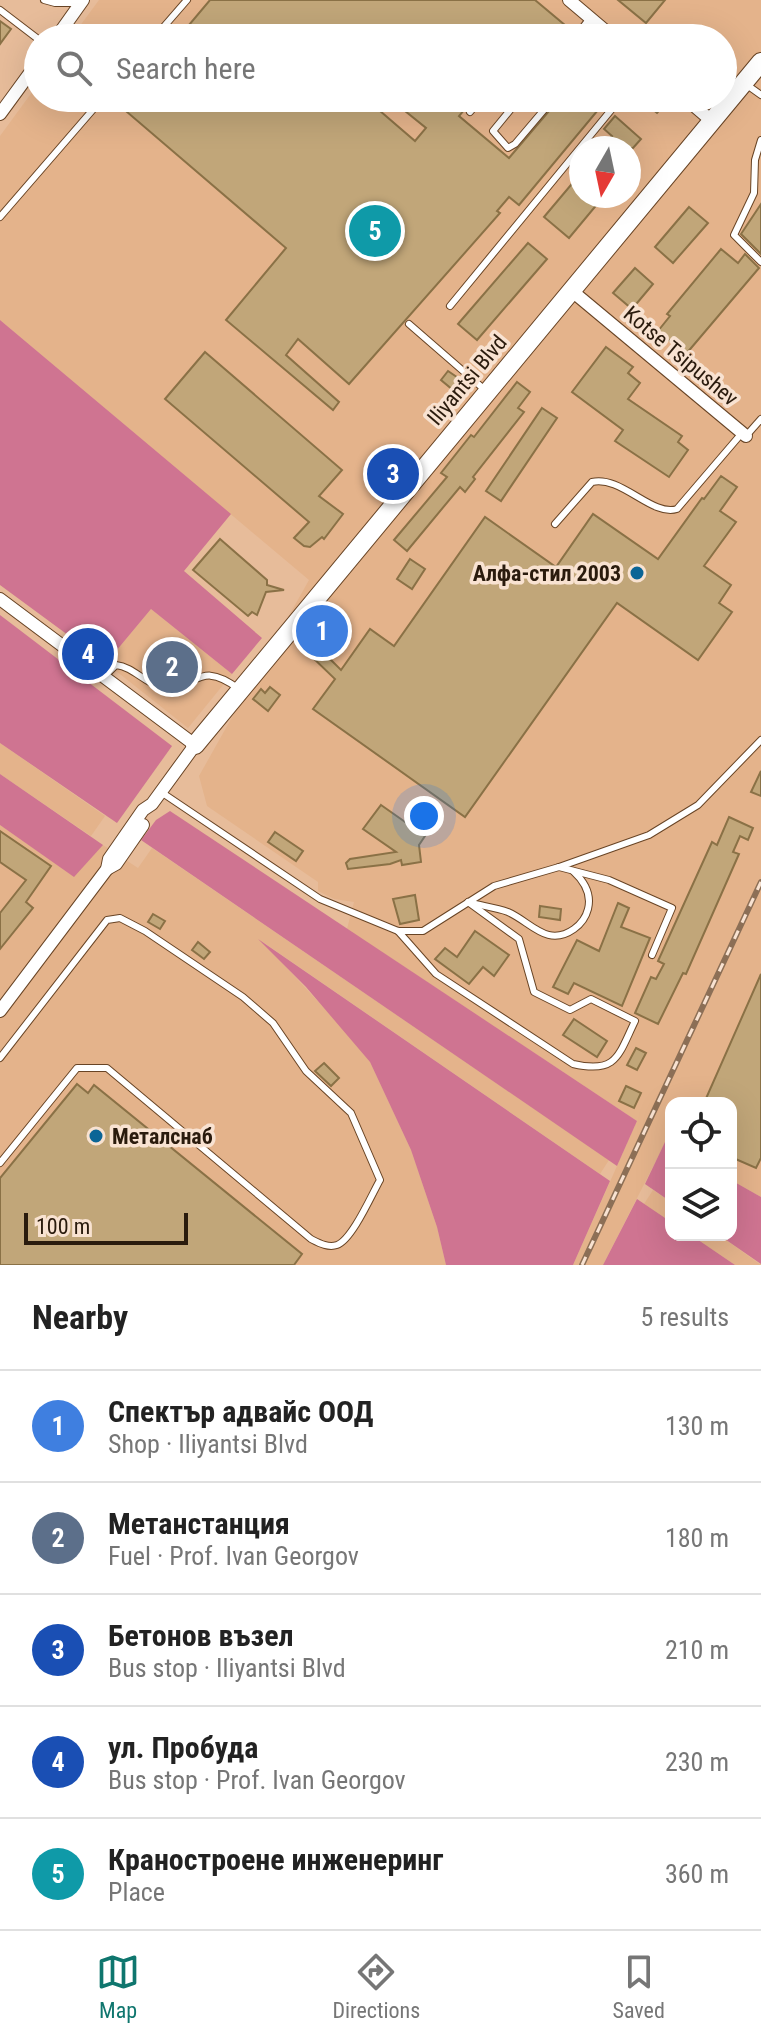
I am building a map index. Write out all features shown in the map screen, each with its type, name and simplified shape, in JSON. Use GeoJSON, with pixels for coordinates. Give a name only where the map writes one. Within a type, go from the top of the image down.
{"type":"FeatureCollection","features":[{"type":"Feature","properties":{"kind":"street"},"geometry":{"type":"LineString","coordinates":[[569,0],[597,24]]}},
{"type":"Feature","properties":{"kind":"street"},"geometry":{"type":"LineString","coordinates":[[66,24],[82,2]]}},
{"type":"Feature","properties":{"kind":"street","name":"Iliyantsi Blvd"},"geometry":{"type":"LineString","coordinates":[[737,92],[761,62]]}},
{"type":"Feature","properties":{"kind":"street"},"geometry":{"type":"LineString","coordinates":[[0,114],[24,81]]}},
{"type":"Feature","properties":{"kind":"street"},"geometry":{"type":"LineString","coordinates":[[701,112],[713,122]]}},
{"type":"Feature","properties":{"kind":"street","name":"Iliyantsi Blvd"},"geometry":{"type":"LineString","coordinates":[[0,1011],[107,869],[109,859],[143,810],[152,804],[195,745],[721,112]]}},
{"type":"Feature","properties":{"kind":"street","name":"Kotse Tsipushev"},"geometry":{"type":"LineString","coordinates":[[572,291],[744,435]]}},
{"type":"Feature","properties":{"kind":"street"},"geometry":{"type":"LineString","coordinates":[[0,599],[195,745]]}},
{"type":"Feature","properties":{"kind":"lane"},"geometry":{"type":"LineString","coordinates":[[44,0],[55,3],[82,2]]}},
{"type":"Feature","properties":{"kind":"lane"},"geometry":{"type":"LineString","coordinates":[[166,24],[187,0]]}},
{"type":"Feature","properties":{"kind":"lane"},"geometry":{"type":"LineString","coordinates":[[0,10],[24,28]]}},
{"type":"Feature","properties":{"kind":"lane"},"geometry":{"type":"LineString","coordinates":[[585,24],[590,18]]}},
{"type":"Feature","properties":{"kind":"lane"},"geometry":{"type":"LineString","coordinates":[[745,82],[761,95]]}},
{"type":"Feature","properties":{"kind":"lane"},"geometry":{"type":"LineString","coordinates":[[0,217],[91,112]]}},
{"type":"Feature","properties":{"kind":"lane"},"geometry":{"type":"LineString","coordinates":[[508,112],[493,131],[508,148],[542,112]]}},
{"type":"Feature","properties":{"kind":"lane"},"geometry":{"type":"LineString","coordinates":[[450,306],[609,112]]}},
{"type":"Feature","properties":{"kind":"lane"},"geometry":{"type":"LineString","coordinates":[[761,140],[755,160],[754,193],[734,235],[761,262]]}},
{"type":"Feature","properties":{"kind":"lane"},"geometry":{"type":"LineString","coordinates":[[409,324],[488,392]]}},
{"type":"Feature","properties":{"kind":"lane","name":"Kotse Tsipushev"},"geometry":{"type":"LineString","coordinates":[[744,435],[761,419]]}},
{"type":"Feature","properties":{"kind":"lane"},"geometry":{"type":"LineString","coordinates":[[555,524],[592,482],[598,480],[609,482],[666,510],[677,509],[744,435]]}},
{"type":"Feature","properties":{"kind":"lane"},"geometry":{"type":"LineString","coordinates":[[104,677],[116,665],[124,666],[153,684],[164,687],[184,684],[207,675],[224,678],[241,690]]}},
{"type":"Feature","properties":{"kind":"lane"},"geometry":{"type":"LineString","coordinates":[[161,792],[320,899],[398,931],[423,931],[494,886],[649,835],[698,805],[761,740]]}},
{"type":"Feature","properties":{"kind":"lane"},"geometry":{"type":"LineString","coordinates":[[559,867],[609,880],[672,908],[652,955]]}},
{"type":"Feature","properties":{"kind":"lane"},"geometry":{"type":"LineString","coordinates":[[468,902],[509,912],[535,930],[558,936],[580,925],[587,914],[588,890],[573,871]]}},
{"type":"Feature","properties":{"kind":"lane"},"geometry":{"type":"LineString","coordinates":[[398,931],[436,974],[573,1064],[596,1069],[615,1060],[635,1021],[591,999],[570,1010],[534,992],[519,939],[468,902]]}},
{"type":"Feature","properties":{"kind":"lane"},"geometry":{"type":"LineString","coordinates":[[0,1058],[107,920],[120,918],[145,931],[231,989],[273,1023],[306,1071],[351,1113],[380,1180],[347,1237],[337,1245],[325,1245],[311,1239],[107,1068],[77,1068],[0,1163]]}},
{"type":"Feature","properties":{"kind":"shaded area"},"geometry":{"type":"Polygon","coordinates":[[[99,0],[761,0],[761,1197],[737,1183],[737,1097],[665,1097],[665,1143],[603,1265],[573,1265],[637,1121],[347,929],[354,902],[334,899],[318,891],[318,882],[207,806],[199,776],[309,580],[0,320],[0,136],[24,103],[24,112],[737,112],[737,24],[81,24],[99,0]]]}},
{"type":"Feature","properties":{"kind":"shaded area"},"geometry":{"type":"Polygon","coordinates":[[[0,320],[231,514],[184,571],[262,638],[232,674],[151,609],[106,663],[0,585],[0,320]]]}},
{"type":"Feature","properties":{"kind":"shaded area"},"geometry":{"type":"Polygon","coordinates":[[[151,609],[232,674],[188,728],[106,663],[151,609]]]}},
{"type":"Feature","properties":{"kind":"shaded area"},"geometry":{"type":"Polygon","coordinates":[[[0,615],[172,746],[117,823],[0,743],[0,615]]]}},
{"type":"Feature","properties":{"kind":"shaded area"},"geometry":{"type":"Polygon","coordinates":[[[0,743],[105,816],[91,836],[0,774],[0,743]]]}},
{"type":"Feature","properties":{"kind":"shaded area"},"geometry":{"type":"Polygon","coordinates":[[[0,774],[103,845],[74,877],[0,825],[0,774]]]}},
{"type":"Feature","properties":{"kind":"shaded area"},"geometry":{"type":"Polygon","coordinates":[[[170,811],[637,1121],[617,1166],[141,840],[156,820],[170,811]]]}},
{"type":"Feature","properties":{"kind":"shaded area"},"geometry":{"type":"Polygon","coordinates":[[[0,825],[74,876],[103,845],[138,868],[152,848],[609,1160],[600,1174],[263,942],[370,1062],[411,1150],[437,1227],[446,1265],[0,1265],[0,825]]]}},
{"type":"Feature","properties":{"kind":"shaded area"},"geometry":{"type":"Polygon","coordinates":[[[258,939],[610,1181],[573,1265],[446,1265],[437,1227],[411,1150],[370,1062],[306,987],[258,939]]]}},
{"type":"Feature","properties":{"kind":"shaded area"},"geometry":{"type":"Polygon","coordinates":[[[665,1142],[665,1198],[645,1184],[665,1142]]]}},
{"type":"Feature","properties":{"kind":"shaded area"},"geometry":{"type":"Polygon","coordinates":[[[737,1183],[761,1197],[761,1264],[728,1241],[737,1241],[737,1183]]]}},
{"type":"Feature","properties":{"kind":"shaded area"},"geometry":{"type":"Polygon","coordinates":[[[653,1190],[665,1198],[665,1218],[644,1204],[653,1190]]]}},
{"type":"Feature","properties":{"kind":"shaded area"},"geometry":{"type":"Polygon","coordinates":[[[637,1199],[665,1218],[665,1241],[700,1241],[735,1265],[603,1265],[637,1199]]]}},
{"type":"Feature","properties":{"kind":"shaded area"},"geometry":{"type":"Polygon","coordinates":[[[700,1241],[727,1241],[761,1265],[735,1265],[700,1241]]]}},
{"type":"Feature","properties":{"kind":"building"},"geometry":{"type":"Polygon","coordinates":[[[210,0],[535,0],[564,24],[190,24],[210,0]]]}},
{"type":"Feature","properties":{"kind":"building"},"geometry":{"type":"Polygon","coordinates":[[[618,0],[665,0],[646,23],[618,0]]]}},
{"type":"Feature","properties":{"kind":"building"},"geometry":{"type":"Polygon","coordinates":[[[0,21],[11,29],[0,44],[0,21]]]}},
{"type":"Feature","properties":{"kind":"building"},"geometry":{"type":"Polygon","coordinates":[[[127,112],[381,112],[415,141],[426,128],[406,112],[462,112],[459,116],[509,158],[548,112],[596,112],[576,136],[569,136],[569,145],[519,205],[509,197],[497,211],[500,213],[349,384],[298,339],[286,355],[339,402],[333,410],[226,320],[286,248],[127,112]]]}},
{"type":"Feature","properties":{"kind":"building"},"geometry":{"type":"Polygon","coordinates":[[[615,116],[638,136],[612,136],[604,129],[615,116]]]}},
{"type":"Feature","properties":{"kind":"building"},"geometry":{"type":"Polygon","coordinates":[[[569,187],[569,208],[594,208],[569,238],[544,217],[569,187]]]}},
{"type":"Feature","properties":{"kind":"building"},"geometry":{"type":"Polygon","coordinates":[[[761,204],[761,254],[741,234],[761,204]]]}},
{"type":"Feature","properties":{"kind":"building"},"geometry":{"type":"Polygon","coordinates":[[[689,207],[708,223],[673,263],[655,247],[689,207]]]}},
{"type":"Feature","properties":{"kind":"building"},"geometry":{"type":"Polygon","coordinates":[[[528,243],[547,259],[477,340],[458,324],[528,243]]]}},
{"type":"Feature","properties":{"kind":"building"},"geometry":{"type":"Polygon","coordinates":[[[721,249],[738,263],[745,254],[759,268],[686,354],[658,331],[670,316],[667,314],[721,249]]]}},
{"type":"Feature","properties":{"kind":"building"},"geometry":{"type":"Polygon","coordinates":[[[635,268],[653,284],[632,309],[613,293],[635,268]]]}},
{"type":"Feature","properties":{"kind":"building"},"geometry":{"type":"Polygon","coordinates":[[[606,347],[633,367],[628,373],[640,383],[628,399],[682,436],[678,442],[688,450],[669,477],[615,441],[623,430],[572,392],[606,347]]]}},
{"type":"Feature","properties":{"kind":"building"},"geometry":{"type":"Polygon","coordinates":[[[205,352],[342,470],[319,496],[343,514],[324,539],[322,537],[310,547],[294,538],[309,522],[165,399],[205,352]]]}},
{"type":"Feature","properties":{"kind":"building"},"geometry":{"type":"Polygon","coordinates":[[[448,371],[467,384],[459,395],[441,380],[448,371]]]}},
{"type":"Feature","properties":{"kind":"building"},"geometry":{"type":"Polygon","coordinates":[[[517,382],[530,392],[518,408],[524,412],[473,477],[475,479],[465,492],[460,487],[407,551],[394,540],[447,477],[441,473],[517,382]]]}},
{"type":"Feature","properties":{"kind":"building"},"geometry":{"type":"Polygon","coordinates":[[[542,408],[557,418],[501,501],[486,491],[542,408]]]}},
{"type":"Feature","properties":{"kind":"building"},"geometry":{"type":"Polygon","coordinates":[[[721,476],[737,487],[720,511],[736,522],[704,566],[731,585],[719,603],[732,612],[698,660],[617,603],[465,817],[313,709],[335,679],[309,654],[317,646],[341,670],[370,629],[394,646],[485,517],[556,567],[593,514],[658,559],[721,476]]]}},
{"type":"Feature","properties":{"kind":"building"},"geometry":{"type":"Polygon","coordinates":[[[220,539],[267,580],[267,585],[284,590],[266,592],[257,615],[252,612],[248,616],[193,570],[220,539]]]}},
{"type":"Feature","properties":{"kind":"building"},"geometry":{"type":"Polygon","coordinates":[[[410,559],[425,569],[412,589],[397,579],[410,559]]]}},
{"type":"Feature","properties":{"kind":"building"},"geometry":{"type":"Polygon","coordinates":[[[270,687],[280,695],[268,711],[253,699],[261,689],[265,693],[270,687]]]}},
{"type":"Feature","properties":{"kind":"building"},"geometry":{"type":"Polygon","coordinates":[[[761,771],[761,796],[751,792],[761,771]]]}},
{"type":"Feature","properties":{"kind":"building"},"geometry":{"type":"Polygon","coordinates":[[[381,805],[425,836],[419,845],[421,862],[402,865],[401,860],[348,869],[346,863],[350,859],[396,852],[363,829],[381,805]]]}},
{"type":"Feature","properties":{"kind":"building"},"geometry":{"type":"Polygon","coordinates":[[[729,817],[753,828],[748,840],[740,836],[733,852],[739,854],[686,974],[683,973],[658,1024],[635,1013],[651,977],[656,979],[664,964],[658,961],[712,842],[717,845],[729,817]]]}},
{"type":"Feature","properties":{"kind":"building"},"geometry":{"type":"Polygon","coordinates":[[[0,831],[51,866],[26,902],[33,908],[0,949],[0,913],[26,880],[0,862],[0,831]]]}},
{"type":"Feature","properties":{"kind":"building"},"geometry":{"type":"Polygon","coordinates":[[[275,832],[303,851],[296,861],[268,842],[275,832]]]}},
{"type":"Feature","properties":{"kind":"building"},"geometry":{"type":"Polygon","coordinates":[[[415,895],[419,920],[400,924],[393,899],[415,895]]]}},
{"type":"Feature","properties":{"kind":"building"},"geometry":{"type":"Polygon","coordinates":[[[618,903],[629,908],[621,927],[650,938],[622,1006],[574,983],[568,994],[553,987],[577,940],[599,951],[618,903]]]}},
{"type":"Feature","properties":{"kind":"building"},"geometry":{"type":"Polygon","coordinates":[[[540,906],[561,909],[560,920],[539,917],[540,906]]]}},
{"type":"Feature","properties":{"kind":"building"},"geometry":{"type":"Polygon","coordinates":[[[153,914],[165,921],[160,929],[148,922],[153,914]]]}},
{"type":"Feature","properties":{"kind":"building"},"geometry":{"type":"Polygon","coordinates":[[[475,931],[509,955],[494,976],[483,967],[469,984],[435,959],[445,948],[457,957],[475,931]]]}},
{"type":"Feature","properties":{"kind":"building"},"geometry":{"type":"Polygon","coordinates":[[[198,942],[210,952],[204,959],[192,950],[198,942]]]}},
{"type":"Feature","properties":{"kind":"building"},"geometry":{"type":"Polygon","coordinates":[[[761,974],[761,1158],[756,1168],[737,1160],[737,1097],[707,1097],[761,974]]]}},
{"type":"Feature","properties":{"kind":"building"},"geometry":{"type":"Polygon","coordinates":[[[574,1019],[607,1041],[597,1057],[563,1035],[574,1019]]]}},
{"type":"Feature","properties":{"kind":"building"},"geometry":{"type":"Polygon","coordinates":[[[636,1048],[646,1053],[637,1070],[627,1065],[636,1048]]]}},
{"type":"Feature","properties":{"kind":"building"},"geometry":{"type":"Polygon","coordinates":[[[324,1063],[339,1078],[331,1086],[315,1071],[324,1063]]]}},
{"type":"Feature","properties":{"kind":"building","name":"Металснаб"},"geometry":{"type":"Polygon","coordinates":[[[77,1084],[88,1093],[94,1085],[302,1254],[294,1265],[0,1265],[0,1178],[77,1084]]]}},
{"type":"Feature","properties":{"kind":"building"},"geometry":{"type":"Polygon","coordinates":[[[626,1086],[641,1093],[634,1108],[619,1101],[626,1086]]]}},
{"type":"Feature","properties":{"kind":"railway"},"geometry":{"type":"LineString","coordinates":[[582,1265],[761,882]]}},
{"type":"Feature","properties":{"kind":"place","name":"Краностроене инженеринг"},"geometry":{"type":"Point","coordinates":[375,231]}},
{"type":"Feature","properties":{"kind":"place","name":"Бетонов възел"},"geometry":{"type":"Point","coordinates":[393,474]}},
{"type":"Feature","properties":{"kind":"place","name":"Алфа-стил 2003"},"geometry":{"type":"Point","coordinates":[637,573]}},
{"type":"Feature","properties":{"kind":"place","name":"Спектър адвайс ООД"},"geometry":{"type":"Point","coordinates":[322,631]}},
{"type":"Feature","properties":{"kind":"place","name":"ул. Пробуда"},"geometry":{"type":"Point","coordinates":[88,654]}},
{"type":"Feature","properties":{"kind":"place","name":"Метанстанция"},"geometry":{"type":"Point","coordinates":[172,667]}},
{"type":"Feature","properties":{"kind":"place","name":"Металснаб"},"geometry":{"type":"Point","coordinates":[96,1136]}}]}
